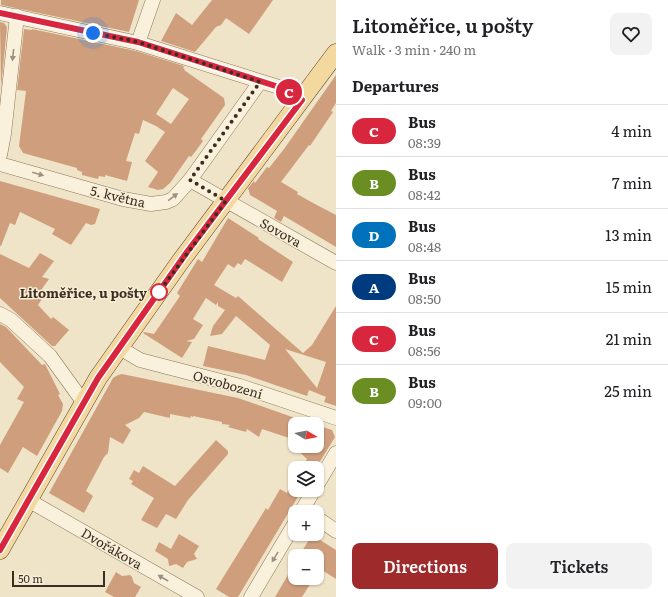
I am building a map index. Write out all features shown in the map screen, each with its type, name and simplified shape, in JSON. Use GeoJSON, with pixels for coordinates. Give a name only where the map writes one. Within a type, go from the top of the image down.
{"type":"FeatureCollection","features":[{"type":"Feature","properties":{"kind":"main road"},"geometry":{"type":"LineString","coordinates":[[0,550],[98,378],[180,262],[336,53]]}},
{"type":"Feature","properties":{"kind":"street"},"geometry":{"type":"LineString","coordinates":[[138,42],[153,0]]}},
{"type":"Feature","properties":{"kind":"street"},"geometry":{"type":"LineString","coordinates":[[0,13],[138,42],[282,88],[302,100]]}},
{"type":"Feature","properties":{"kind":"street"},"geometry":{"type":"LineString","coordinates":[[0,156],[4,134],[17,16]]}},
{"type":"Feature","properties":{"kind":"street","name":"5. května"},"geometry":{"type":"LineString","coordinates":[[0,164],[123,199],[151,204],[166,202],[173,199],[190,180],[260,82]]}},
{"type":"Feature","properties":{"kind":"street"},"geometry":{"type":"LineString","coordinates":[[190,180],[226,201]]}},
{"type":"Feature","properties":{"kind":"street","name":"Sovova"},"geometry":{"type":"LineString","coordinates":[[226,201],[336,263]]}},
{"type":"Feature","properties":{"kind":"street"},"geometry":{"type":"LineString","coordinates":[[6,317],[50,356],[84,403]]}},
{"type":"Feature","properties":{"kind":"street","name":"Osvobození"},"geometry":{"type":"LineString","coordinates":[[120,348],[140,360],[240,386],[336,418]]}},
{"type":"Feature","properties":{"kind":"street"},"geometry":{"type":"LineString","coordinates":[[324,474],[336,453]]}},
{"type":"Feature","properties":{"kind":"street","name":"Dvořákova"},"geometry":{"type":"LineString","coordinates":[[28,500],[197,597]]}},
{"type":"Feature","properties":{"kind":"street"},"geometry":{"type":"LineString","coordinates":[[324,523],[336,531]]}},
{"type":"Feature","properties":{"kind":"street"},"geometry":{"type":"LineString","coordinates":[[251,597],[288,535]]}},
{"type":"Feature","properties":{"kind":"building"},"geometry":{"type":"Polygon","coordinates":[[[1,0],[139,0],[129,32],[1,5],[1,0]]]}},
{"type":"Feature","properties":{"kind":"building"},"geometry":{"type":"Polygon","coordinates":[[[212,0],[273,0],[249,34],[226,18],[221,25],[216,27],[195,52],[161,41],[176,13],[192,25],[212,0]]]}},
{"type":"Feature","properties":{"kind":"building"},"geometry":{"type":"Polygon","coordinates":[[[0,22],[4,23],[7,27],[1,88],[0,22]]]}},
{"type":"Feature","properties":{"kind":"building"},"geometry":{"type":"Polygon","coordinates":[[[24,29],[32,29],[136,51],[184,66],[184,70],[224,98],[225,105],[201,139],[203,141],[195,152],[191,157],[189,156],[170,183],[163,189],[158,190],[148,187],[158,172],[145,161],[165,132],[143,120],[139,134],[135,133],[126,161],[132,162],[127,181],[105,175],[105,177],[99,176],[98,179],[82,175],[82,172],[77,170],[77,168],[23,153],[19,146],[26,91],[17,90],[24,29]],[[173,88],[156,114],[171,124],[189,99],[173,88]]]}},
{"type":"Feature","properties":{"kind":"building"},"geometry":{"type":"Polygon","coordinates":[[[336,75],[336,103],[331,111],[333,112],[310,146],[309,145],[281,182],[298,192],[297,194],[336,215],[336,247],[284,216],[281,222],[274,218],[277,211],[250,195],[248,188],[254,181],[255,183],[267,167],[269,168],[284,149],[336,75]]]}},
{"type":"Feature","properties":{"kind":"building"},"geometry":{"type":"Polygon","coordinates":[[[0,181],[100,209],[95,224],[91,225],[86,223],[71,245],[52,234],[55,229],[20,212],[15,225],[10,223],[0,246],[0,181]]]}},
{"type":"Feature","properties":{"kind":"building"},"geometry":{"type":"Polygon","coordinates":[[[228,218],[293,262],[282,282],[245,259],[241,265],[238,263],[234,268],[228,264],[214,285],[236,298],[238,296],[303,353],[312,345],[336,306],[336,406],[324,402],[326,397],[309,390],[307,396],[246,375],[203,366],[208,346],[265,360],[270,345],[236,316],[222,334],[210,336],[213,326],[225,310],[218,306],[218,302],[216,305],[206,298],[193,319],[203,325],[194,339],[186,341],[192,342],[182,358],[143,333],[154,334],[180,296],[177,293],[198,259],[202,262],[228,218]],[[285,349],[317,388],[326,362],[285,349]]]}},
{"type":"Feature","properties":{"kind":"building"},"geometry":{"type":"Polygon","coordinates":[[[40,253],[54,261],[42,277],[49,279],[39,293],[44,296],[38,305],[51,319],[53,317],[69,330],[55,346],[52,346],[0,298],[0,254],[29,268],[40,253]]]}},
{"type":"Feature","properties":{"kind":"building"},"geometry":{"type":"Polygon","coordinates":[[[0,324],[6,327],[42,365],[45,364],[60,394],[58,395],[63,404],[62,411],[37,456],[23,447],[8,473],[0,468],[0,445],[24,402],[17,399],[24,387],[0,362],[0,324]]]}},
{"type":"Feature","properties":{"kind":"building"},"geometry":{"type":"Polygon","coordinates":[[[122,374],[238,398],[292,417],[288,417],[288,438],[262,429],[259,437],[247,429],[246,432],[228,427],[230,425],[222,424],[222,422],[193,416],[190,416],[191,418],[170,414],[170,418],[144,412],[139,418],[125,425],[131,430],[123,444],[110,437],[108,453],[104,457],[86,491],[93,496],[84,513],[49,493],[113,378],[122,374]]]}},
{"type":"Feature","properties":{"kind":"building"},"geometry":{"type":"Polygon","coordinates":[[[324,427],[332,430],[335,437],[320,461],[306,461],[307,459],[301,453],[324,453],[324,427]]]}},
{"type":"Feature","properties":{"kind":"building"},"geometry":{"type":"Polygon","coordinates":[[[216,440],[228,451],[228,454],[188,500],[176,519],[166,514],[157,528],[141,520],[154,498],[131,484],[133,481],[129,479],[134,470],[139,473],[143,466],[175,486],[216,440]]]}},
{"type":"Feature","properties":{"kind":"building"},"geometry":{"type":"Polygon","coordinates":[[[280,489],[287,493],[288,490],[288,497],[298,497],[293,505],[288,505],[288,513],[238,597],[229,597],[216,589],[266,508],[268,510],[280,489]]]}},
{"type":"Feature","properties":{"kind":"building"},"geometry":{"type":"Polygon","coordinates":[[[179,534],[199,546],[194,554],[197,559],[187,562],[183,568],[176,564],[169,566],[168,559],[155,551],[159,542],[171,549],[179,534]]]}},
{"type":"Feature","properties":{"kind":"building"},"geometry":{"type":"Polygon","coordinates":[[[308,541],[322,541],[336,550],[336,579],[324,571],[324,549],[303,549],[308,541]]]}},
{"type":"Feature","properties":{"kind":"building"},"geometry":{"type":"Polygon","coordinates":[[[116,572],[122,576],[130,575],[134,583],[141,587],[135,597],[114,597],[105,592],[116,572]]]}},
{"type":"Feature","properties":{"kind":"building"},"geometry":{"type":"Polygon","coordinates":[[[288,575],[288,585],[310,585],[302,597],[275,597],[288,575]]]}},
{"type":"Feature","properties":{"kind":"bus line","name":"C"},"geometry":{"type":"LineString","coordinates":[[0,13],[138,42],[282,88],[302,100],[187,252],[98,378],[0,550]]}},
{"type":"Feature","properties":{"kind":"place","name":"Litoměřice, u pošty"},"geometry":{"type":"Point","coordinates":[159,292]}},
{"type":"Feature","properties":{"kind":"route"},"geometry":{"type":"LineString","coordinates":[[93,33],[138,42],[260,82],[190,180],[226,201],[159,292]]}}]}
